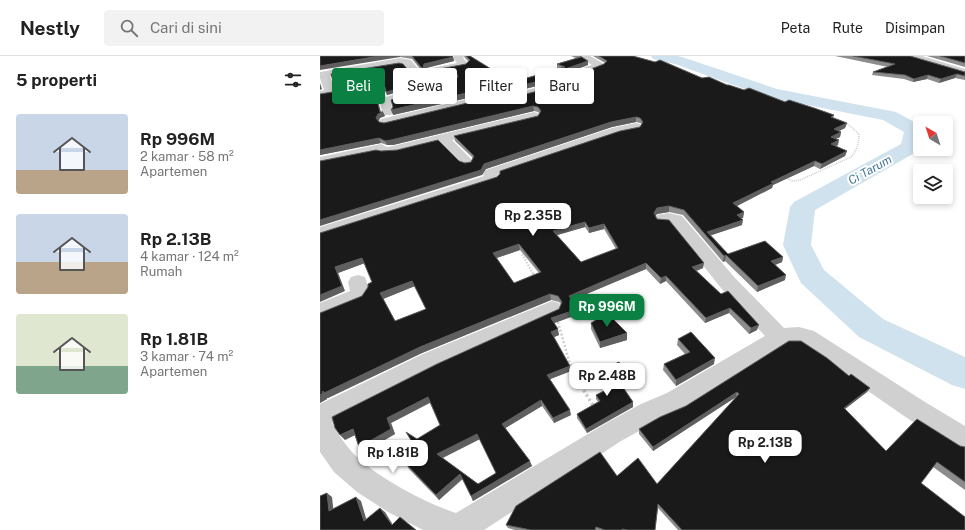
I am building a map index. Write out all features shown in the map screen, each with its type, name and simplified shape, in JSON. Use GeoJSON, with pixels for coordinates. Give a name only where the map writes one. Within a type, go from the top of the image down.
{"type":"FeatureCollection","features":[{"type":"Feature","properties":{"kind":"street"},"geometry":{"type":"LineString","coordinates":[[443,68],[464,64],[458,58],[459,56]]}},
{"type":"Feature","properties":{"kind":"street"},"geometry":{"type":"LineString","coordinates":[[320,161],[383,134],[494,96],[504,100],[572,82],[574,81],[570,78],[571,76],[601,65],[582,56]]}},
{"type":"Feature","properties":{"kind":"street"},"geometry":{"type":"LineString","coordinates":[[912,56],[965,72]]}},
{"type":"Feature","properties":{"kind":"street"},"geometry":{"type":"LineString","coordinates":[[393,99],[386,101],[380,99],[378,94],[379,91],[375,85],[325,93],[322,74],[402,61],[408,62],[412,68]]}},
{"type":"Feature","properties":{"kind":"street"},"geometry":{"type":"LineString","coordinates":[[386,101],[387,110],[383,134],[384,151],[534,116]]}},
{"type":"Feature","properties":{"kind":"street"},"geometry":{"type":"LineString","coordinates":[[320,233],[493,178],[490,174],[491,173],[617,131],[636,127]]}},
{"type":"Feature","properties":{"kind":"street"},"geometry":{"type":"LineString","coordinates":[[443,138],[467,162]]}},
{"type":"Feature","properties":{"kind":"street"},"geometry":{"type":"LineString","coordinates":[[663,219],[669,218],[676,220],[728,283],[780,338]]}},
{"type":"Feature","properties":{"kind":"street"},"geometry":{"type":"LineString","coordinates":[[320,311],[358,295],[360,292],[358,282]]}},
{"type":"Feature","properties":{"kind":"street"},"geometry":{"type":"LineString","coordinates":[[320,416],[431,361],[552,308]]}},
{"type":"Feature","properties":{"kind":"street"},"geometry":{"type":"LineString","coordinates":[[320,427],[343,462],[360,477],[424,514],[458,530],[612,433],[650,412],[676,401],[780,338],[792,334],[798,334],[806,337],[916,410],[965,440]]}},
{"type":"Feature","properties":{"kind":"path"},"geometry":{"type":"LineString","coordinates":[[780,174],[792,180],[800,180],[844,161],[855,153],[859,140],[859,134],[849,125],[826,116]]}},
{"type":"Feature","properties":{"kind":"path"},"geometry":{"type":"LineString","coordinates":[[527,250],[522,254],[543,290],[561,328],[569,361],[582,388],[612,433]]}},
{"type":"Feature","properties":{"kind":"building"},"geometry":{"type":"Polygon","coordinates":[[[320,56],[379,56],[320,66],[320,56]]]}},
{"type":"Feature","properties":{"kind":"building"},"geometry":{"type":"Polygon","coordinates":[[[412,56],[453,57],[424,64],[423,68],[412,56]]]}},
{"type":"Feature","properties":{"kind":"building"},"geometry":{"type":"Polygon","coordinates":[[[466,56],[470,56],[490,68],[465,68],[465,93],[457,95],[457,68],[445,68],[466,64],[470,60],[466,56]]]}},
{"type":"Feature","properties":{"kind":"building"},"geometry":{"type":"Polygon","coordinates":[[[580,56],[588,61],[568,68],[562,68],[565,67],[557,64],[581,57],[580,56]]]}},
{"type":"Feature","properties":{"kind":"building"},"geometry":{"type":"Polygon","coordinates":[[[599,56],[633,56],[655,62],[660,60],[702,78],[709,77],[727,85],[744,90],[749,88],[785,102],[789,100],[834,115],[831,117],[847,123],[834,129],[841,132],[831,137],[839,140],[831,144],[847,151],[822,164],[815,161],[771,182],[774,183],[733,203],[744,212],[737,215],[743,220],[707,232],[728,254],[765,241],[783,257],[771,261],[786,275],[758,286],[726,255],[724,256],[684,210],[669,206],[657,208],[654,213],[657,219],[669,220],[704,263],[692,267],[721,294],[728,291],[759,325],[751,328],[730,308],[706,318],[666,276],[661,278],[646,263],[569,296],[578,309],[551,318],[558,329],[551,332],[570,366],[547,375],[570,410],[553,418],[541,400],[502,424],[530,461],[471,496],[460,474],[436,495],[406,464],[420,455],[406,432],[417,439],[440,425],[428,397],[387,418],[391,429],[359,447],[353,429],[340,435],[335,428],[332,417],[437,364],[559,309],[562,302],[558,296],[550,294],[420,347],[324,393],[323,391],[320,395],[320,313],[362,296],[368,287],[368,284],[372,282],[362,258],[335,267],[342,286],[320,295],[320,233],[497,177],[500,174],[500,171],[620,131],[640,127],[643,122],[640,118],[636,117],[611,122],[484,164],[481,170],[320,220],[320,161],[376,150],[397,150],[438,140],[459,161],[465,163],[471,162],[474,156],[454,136],[538,116],[541,111],[538,107],[533,106],[391,140],[385,141],[379,138],[320,150],[320,94],[332,92],[332,104],[378,104],[380,112],[383,112],[378,114],[376,118],[379,122],[384,123],[465,104],[527,104],[527,94],[535,92],[535,104],[594,104],[594,68],[604,64],[607,61],[599,56]],[[585,222],[553,231],[581,262],[618,248],[604,224],[589,228],[585,222]],[[519,244],[493,253],[514,283],[541,272],[519,244]],[[412,281],[380,293],[395,321],[426,309],[412,281]],[[477,434],[437,454],[478,484],[496,473],[477,434]]]}},
{"type":"Feature","properties":{"kind":"building"},"geometry":{"type":"Polygon","coordinates":[[[853,56],[910,56],[965,72],[965,76],[957,74],[941,79],[928,75],[914,79],[905,75],[873,72],[895,64],[853,56]]]}},
{"type":"Feature","properties":{"kind":"building"},"geometry":{"type":"Polygon","coordinates":[[[940,56],[965,56],[965,63],[940,56]]]}},
{"type":"Feature","properties":{"kind":"building"},"geometry":{"type":"Polygon","coordinates":[[[399,63],[403,64],[406,68],[393,68],[393,90],[386,92],[385,68],[368,68],[399,63]]]}},
{"type":"Feature","properties":{"kind":"building"},"geometry":{"type":"Polygon","coordinates":[[[535,76],[535,82],[527,84],[527,78],[535,76]]]}},
{"type":"Feature","properties":{"kind":"building"},"geometry":{"type":"Polygon","coordinates":[[[393,99],[393,104],[418,104],[391,110],[393,107],[391,100],[393,99]]]}},
{"type":"Feature","properties":{"kind":"building"},"geometry":{"type":"Polygon","coordinates":[[[607,313],[627,333],[600,342],[591,323],[607,313]]]}},
{"type":"Feature","properties":{"kind":"building"},"geometry":{"type":"Polygon","coordinates":[[[691,332],[715,358],[676,380],[664,364],[690,352],[678,339],[691,332]]]}},
{"type":"Feature","properties":{"kind":"building"},"geometry":{"type":"Polygon","coordinates":[[[789,341],[801,341],[827,358],[849,376],[851,374],[870,388],[844,408],[886,451],[917,419],[960,446],[965,447],[965,482],[937,462],[921,483],[965,517],[965,530],[682,530],[658,504],[655,530],[605,530],[596,527],[595,530],[531,530],[506,525],[516,506],[600,452],[617,476],[638,458],[657,484],[739,394],[737,392],[653,447],[639,429],[660,417],[686,406],[789,341]]]}},
{"type":"Feature","properties":{"kind":"building"},"geometry":{"type":"Polygon","coordinates":[[[619,362],[628,375],[618,380],[633,402],[586,429],[577,414],[600,401],[596,395],[606,390],[596,372],[619,362]]]}},
{"type":"Feature","properties":{"kind":"building"},"geometry":{"type":"Polygon","coordinates":[[[327,493],[329,511],[356,497],[364,521],[380,508],[392,525],[400,517],[416,530],[320,530],[320,496],[327,493]]]}},
{"type":"Feature","properties":{"kind":"waterway","name":"Ci Tarum"},"geometry":{"type":"LineString","coordinates":[[658,56],[680,61],[773,93],[889,116],[914,130],[911,147],[803,207],[797,245],[812,276],[871,328],[965,374]]}}]}
